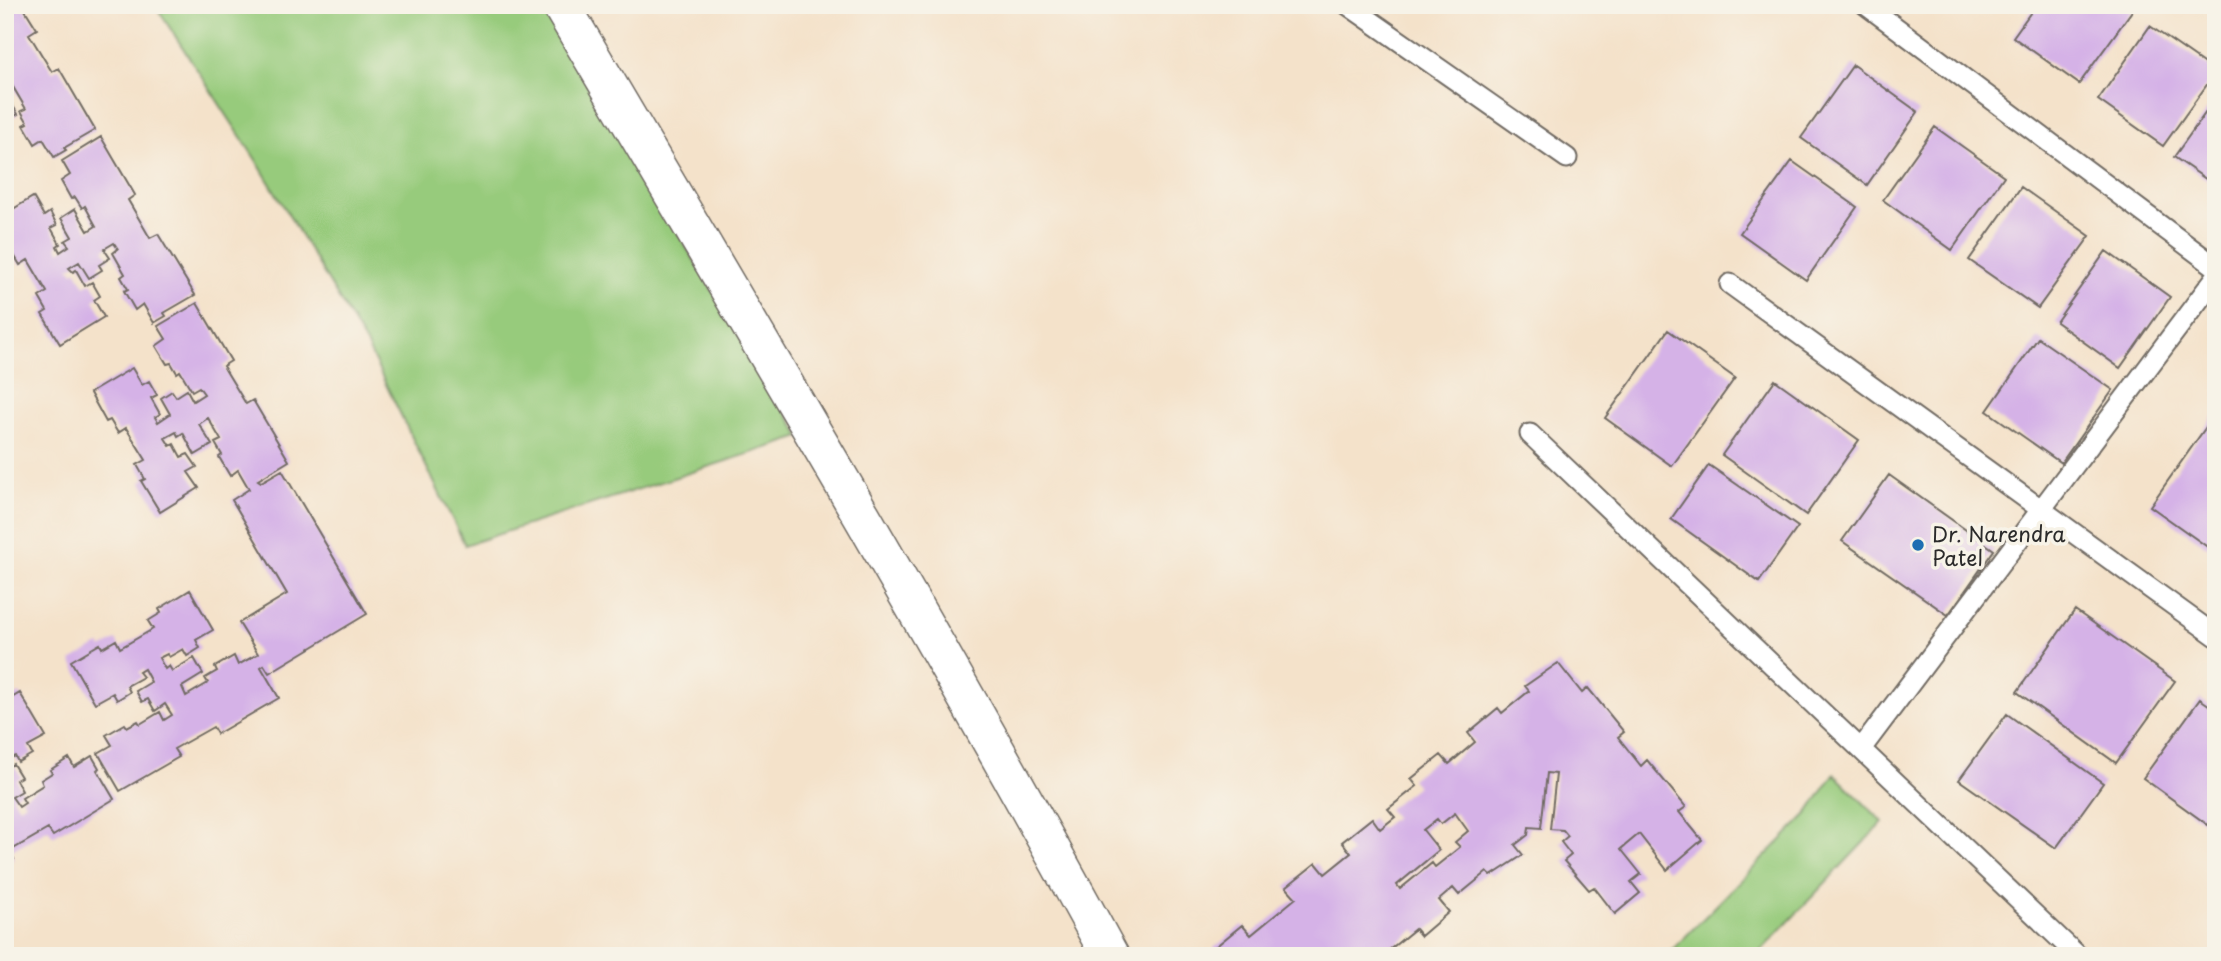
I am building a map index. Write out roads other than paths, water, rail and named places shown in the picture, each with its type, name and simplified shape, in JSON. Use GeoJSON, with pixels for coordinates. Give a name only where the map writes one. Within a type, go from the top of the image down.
{"type":"FeatureCollection","features":[{"type":"Feature","properties":{"kind":"street"},"geometry":{"type":"LineString","coordinates":[[561,5],[891,565],[1002,758],[1110,956]]}},
{"type":"Feature","properties":{"kind":"lane"},"geometry":{"type":"LineString","coordinates":[[1348,5],[1567,158]]}},
{"type":"Feature","properties":{"kind":"lane"},"geometry":{"type":"LineString","coordinates":[[1866,5],[2216,267]]}},
{"type":"Feature","properties":{"kind":"lane"},"geometry":{"type":"LineString","coordinates":[[1861,749],[2216,277]]}},
{"type":"Feature","properties":{"kind":"lane"},"geometry":{"type":"LineString","coordinates":[[1730,284],[2216,636]]}},
{"type":"Feature","properties":{"kind":"lane"},"geometry":{"type":"LineString","coordinates":[[1530,434],[2078,956]]}},
{"type":"Feature","properties":{"kind":"place","name":"Dr. Narendra Patel"},"geometry":{"type":"Point","coordinates":[1918,545]}}]}
